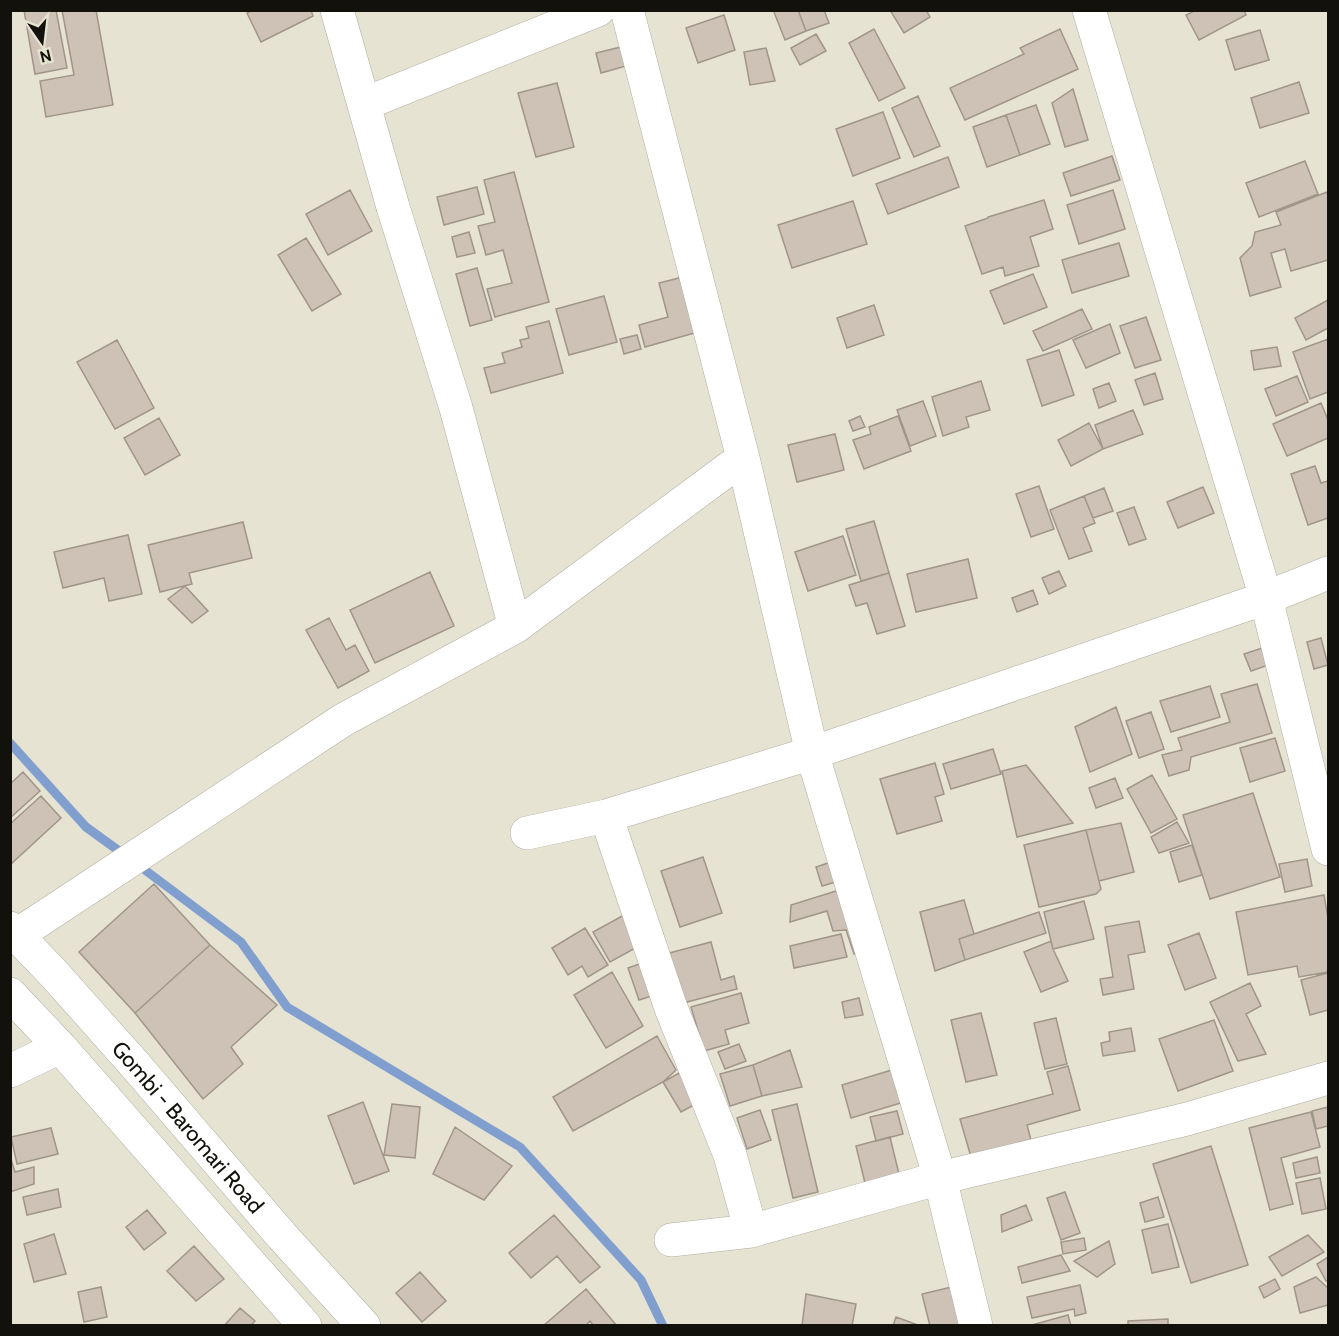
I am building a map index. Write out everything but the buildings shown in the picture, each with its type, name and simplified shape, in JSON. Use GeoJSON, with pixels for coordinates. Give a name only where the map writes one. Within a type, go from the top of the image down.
{"type":"FeatureCollection","features":[{"type":"Feature","properties":{"kind":"street"},"geometry":{"type":"LineString","coordinates":[[337,10],[393,207],[456,408],[515,627]]}},
{"type":"Feature","properties":{"kind":"street"},"geometry":{"type":"LineString","coordinates":[[364,104],[598,10]]}},
{"type":"Feature","properties":{"kind":"street"},"geometry":{"type":"LineString","coordinates":[[627,10],[743,458],[812,753],[940,1178],[976,1326]]}},
{"type":"Feature","properties":{"kind":"street"},"geometry":{"type":"LineString","coordinates":[[1089,10],[1266,598],[1329,849]]}},
{"type":"Feature","properties":{"kind":"street"},"geometry":{"type":"LineString","coordinates":[[14,931],[342,720],[515,627],[743,458]]}},
{"type":"Feature","properties":{"kind":"street"},"geometry":{"type":"LineString","coordinates":[[527,833],[606,816],[812,753],[1266,598],[1329,573]]}},
{"type":"Feature","properties":{"kind":"street"},"geometry":{"type":"LineString","coordinates":[[606,816],[671,1008],[730,1155],[751,1231]]}},
{"type":"Feature","properties":{"kind":"street","name":"Gombi - Baromari Road"},"geometry":{"type":"LineString","coordinates":[[14,931],[121,1049],[274,1228],[364,1326]]}},
{"type":"Feature","properties":{"kind":"street","name":"Gombi - Baromari Road"},"geometry":{"type":"LineString","coordinates":[[10,994],[60,1047],[305,1326]]}},
{"type":"Feature","properties":{"kind":"street"},"geometry":{"type":"LineString","coordinates":[[10,1071],[60,1047]]}},
{"type":"Feature","properties":{"kind":"street"},"geometry":{"type":"LineString","coordinates":[[671,1240],[751,1231],[940,1178],[1187,1119],[1329,1078]]}},
{"type":"Feature","properties":{"kind":"waterway"},"geometry":{"type":"LineString","coordinates":[[10,743],[86,827],[126,856]]}},
{"type":"Feature","properties":{"kind":"waterway"},"geometry":{"type":"LineString","coordinates":[[137,864],[241,942],[287,1007],[520,1147],[641,1280],[663,1326]]}}]}
